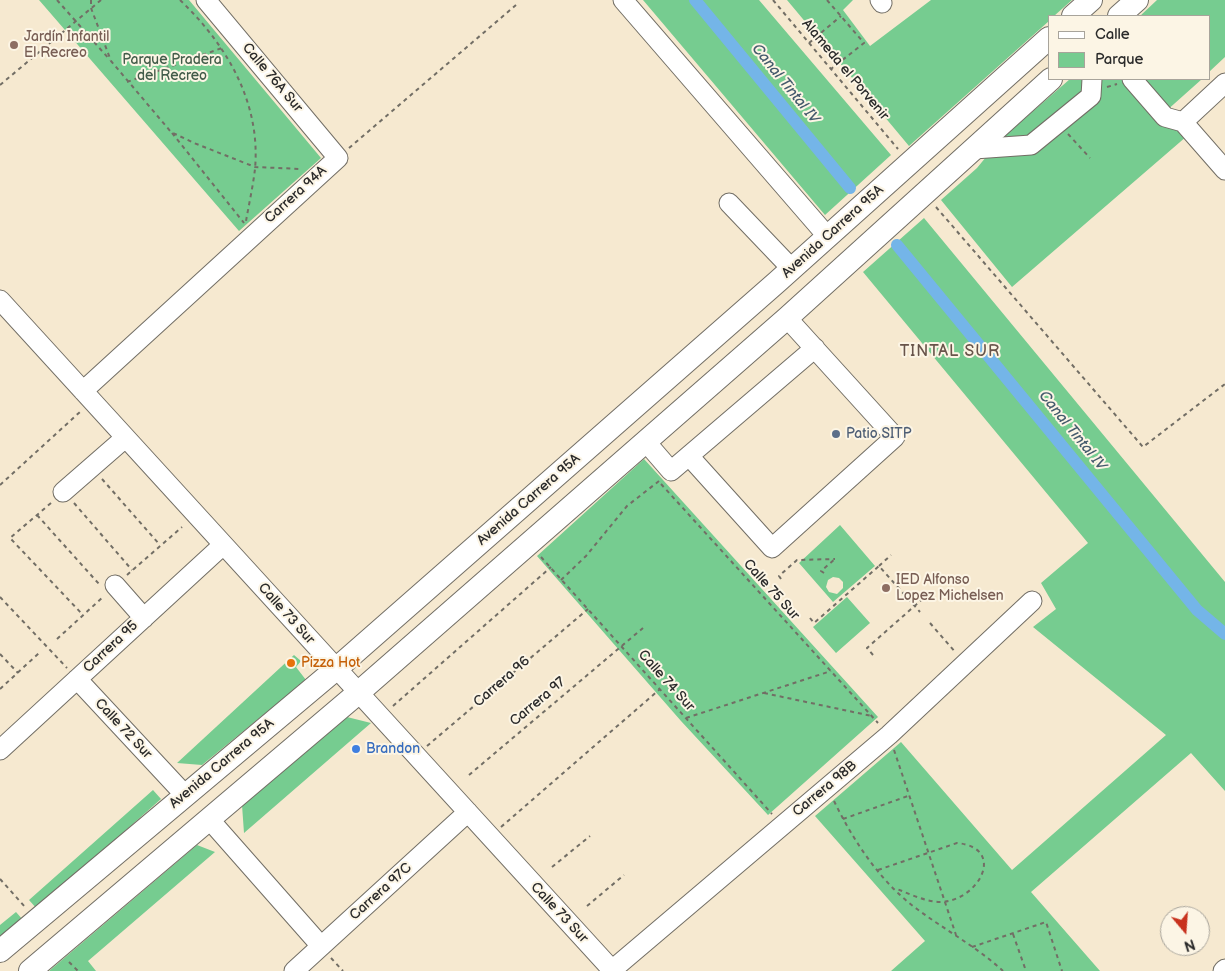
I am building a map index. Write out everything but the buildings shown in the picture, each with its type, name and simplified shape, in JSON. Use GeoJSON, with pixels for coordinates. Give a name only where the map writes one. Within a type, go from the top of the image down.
{"type":"FeatureCollection","features":[{"type":"Feature","properties":{"kind":"main road"},"geometry":{"type":"LineString","coordinates":[[1074,15],[1091,0]]}},
{"type":"Feature","properties":{"kind":"main road"},"geometry":{"type":"LineString","coordinates":[[1121,15],[1137,0]]}},
{"type":"Feature","properties":{"kind":"main road","name":"Avenida Carrera 95A"},"geometry":{"type":"LineString","coordinates":[[0,951],[336,669],[824,242],[1048,39]]}},
{"type":"Feature","properties":{"kind":"main road"},"geometry":{"type":"LineString","coordinates":[[30,971],[358,693],[646,442],[839,272],[1050,80]]}},
{"type":"Feature","properties":{"kind":"main road"},"geometry":{"type":"LineString","coordinates":[[824,242],[818,253],[824,266],[839,272]]}},
{"type":"Feature","properties":{"kind":"main road"},"geometry":{"type":"LineString","coordinates":[[785,276],[798,293],[794,312]]}},
{"type":"Feature","properties":{"kind":"street","name":"Calle 76A Sur"},"geometry":{"type":"LineString","coordinates":[[206,0],[338,158]]}},
{"type":"Feature","properties":{"kind":"street"},"geometry":{"type":"LineString","coordinates":[[623,0],[824,242]]}},
{"type":"Feature","properties":{"kind":"street"},"geometry":{"type":"LineString","coordinates":[[974,149],[1031,146],[1091,96],[1092,80]]}},
{"type":"Feature","properties":{"kind":"street"},"geometry":{"type":"LineString","coordinates":[[1133,80],[1161,113],[1170,119],[1183,122],[1225,170]]}},
{"type":"Feature","properties":{"kind":"street"},"geometry":{"type":"LineString","coordinates":[[1183,122],[1225,83]]}},
{"type":"Feature","properties":{"kind":"street","name":"Carrera 94A"},"geometry":{"type":"LineString","coordinates":[[87,396],[338,158]]}},
{"type":"Feature","properties":{"kind":"street"},"geometry":{"type":"LineString","coordinates":[[729,203],[785,276]]}},
{"type":"Feature","properties":{"kind":"street","name":"Calle 73 Sur"},"geometry":{"type":"LineString","coordinates":[[0,300],[468,812],[606,969]]}},
{"type":"Feature","properties":{"kind":"street"},"geometry":{"type":"LineString","coordinates":[[689,456],[772,548],[895,437],[814,348],[794,312]]}},
{"type":"Feature","properties":{"kind":"street"},"geometry":{"type":"LineString","coordinates":[[646,442],[671,471],[814,348]]}},
{"type":"Feature","properties":{"kind":"street"},"geometry":{"type":"LineString","coordinates":[[63,492],[125,438]]}},
{"type":"Feature","properties":{"kind":"street","name":"Carrera 95"},"geometry":{"type":"LineString","coordinates":[[1,747],[223,544]]}},
{"type":"Feature","properties":{"kind":"street"},"geometry":{"type":"LineString","coordinates":[[108,586],[144,618]]}},
{"type":"Feature","properties":{"kind":"street","name":"Carrera 98B"},"geometry":{"type":"LineString","coordinates":[[606,969],[889,735],[1032,601]]}},
{"type":"Feature","properties":{"kind":"street","name":"Calle 72 Sur"},"geometry":{"type":"LineString","coordinates":[[77,678],[185,795]]}},
{"type":"Feature","properties":{"kind":"street","name":"Carrera 97C"},"geometry":{"type":"LineString","coordinates":[[294,971],[468,812]]}},
{"type":"Feature","properties":{"kind":"street"},"geometry":{"type":"LineString","coordinates":[[209,819],[321,946]]}},
{"type":"Feature","properties":{"kind":"path"},"geometry":{"type":"LineString","coordinates":[[57,0],[171,132],[245,225],[255,167],[253,128],[247,102],[239,76],[222,48],[196,16],[180,0]]}},
{"type":"Feature","properties":{"kind":"path"},"geometry":{"type":"LineString","coordinates":[[91,0],[91,8],[111,61]]}},
{"type":"Feature","properties":{"kind":"path"},"geometry":{"type":"LineString","coordinates":[[0,85],[101,0]]}},
{"type":"Feature","properties":{"kind":"path","name":"Alameda el Porvenir"},"geometry":{"type":"LineString","coordinates":[[773,0],[901,153]]}},
{"type":"Feature","properties":{"kind":"path"},"geometry":{"type":"LineString","coordinates":[[827,0],[864,43],[831,69]]}},
{"type":"Feature","properties":{"kind":"path","name":"Carrera 94A"},"geometry":{"type":"LineString","coordinates":[[338,158],[516,5]]}},
{"type":"Feature","properties":{"kind":"path"},"geometry":{"type":"LineString","coordinates":[[809,43],[841,16]]}},
{"type":"Feature","properties":{"kind":"path"},"geometry":{"type":"LineString","coordinates":[[127,82],[222,48]]}},
{"type":"Feature","properties":{"kind":"path"},"geometry":{"type":"LineString","coordinates":[[171,132],[255,167],[308,169],[320,174]]}},
{"type":"Feature","properties":{"kind":"path"},"geometry":{"type":"LineString","coordinates":[[924,194],[1143,447],[1225,384]]}},
{"type":"Feature","properties":{"kind":"path"},"geometry":{"type":"LineString","coordinates":[[0,485],[87,396]]}},
{"type":"Feature","properties":{"kind":"path"},"geometry":{"type":"LineString","coordinates":[[92,467],[160,545]]}},
{"type":"Feature","properties":{"kind":"path","name":"Calle 75 Sur"},"geometry":{"type":"LineString","coordinates":[[654,476],[889,735]]}},
{"type":"Feature","properties":{"kind":"path"},"geometry":{"type":"LineString","coordinates":[[561,580],[586,556],[627,506],[659,481]]}},
{"type":"Feature","properties":{"kind":"path"},"geometry":{"type":"LineString","coordinates":[[83,615],[10,538],[63,492],[132,570]]}},
{"type":"Feature","properties":{"kind":"path"},"geometry":{"type":"LineString","coordinates":[[37,515],[108,586]]}},
{"type":"Feature","properties":{"kind":"path"},"geometry":{"type":"LineString","coordinates":[[810,618],[814,623],[891,555]]}},
{"type":"Feature","properties":{"kind":"path","name":"Calle 74 Sur"},"geometry":{"type":"LineString","coordinates":[[540,556],[782,825]]}},
{"type":"Feature","properties":{"kind":"path"},"geometry":{"type":"LineString","coordinates":[[781,579],[779,576],[797,560],[835,559],[821,571],[824,574]]}},
{"type":"Feature","properties":{"kind":"path"},"geometry":{"type":"LineString","coordinates":[[879,566],[920,612]]}},
{"type":"Feature","properties":{"kind":"path"},"geometry":{"type":"LineString","coordinates":[[380,717],[551,567]]}},
{"type":"Feature","properties":{"kind":"path"},"geometry":{"type":"LineString","coordinates":[[873,655],[867,648],[927,595]]}},
{"type":"Feature","properties":{"kind":"path"},"geometry":{"type":"LineString","coordinates":[[0,597],[77,678]]}},
{"type":"Feature","properties":{"kind":"path","name":"Carrera 96"},"geometry":{"type":"LineString","coordinates":[[416,756],[588,609]]}},
{"type":"Feature","properties":{"kind":"path"},"geometry":{"type":"LineString","coordinates":[[930,623],[956,653]]}},
{"type":"Feature","properties":{"kind":"path","name":"Carrera 97"},"geometry":{"type":"LineString","coordinates":[[469,775],[643,628]]}},
{"type":"Feature","properties":{"kind":"path"},"geometry":{"type":"LineString","coordinates":[[0,689],[39,653]]}},
{"type":"Feature","properties":{"kind":"path"},"geometry":{"type":"LineString","coordinates":[[0,654],[18,673]]}},
{"type":"Feature","properties":{"kind":"path"},"geometry":{"type":"LineString","coordinates":[[686,718],[831,671]]}},
{"type":"Feature","properties":{"kind":"path"},"geometry":{"type":"LineString","coordinates":[[490,837],[660,689]]}},
{"type":"Feature","properties":{"kind":"path"},"geometry":{"type":"LineString","coordinates":[[762,693],[872,716]]}},
{"type":"Feature","properties":{"kind":"path"},"geometry":{"type":"LineString","coordinates":[[889,735],[956,935]]}},
{"type":"Feature","properties":{"kind":"path"},"geometry":{"type":"LineString","coordinates":[[827,788],[854,840],[896,889],[915,907],[1003,971]]}},
{"type":"Feature","properties":{"kind":"path"},"geometry":{"type":"LineString","coordinates":[[843,819],[908,796]]}},
{"type":"Feature","properties":{"kind":"path"},"geometry":{"type":"LineString","coordinates":[[552,867],[590,836]]}},
{"type":"Feature","properties":{"kind":"path"},"geometry":{"type":"LineString","coordinates":[[878,870],[958,843],[969,844],[977,849],[982,858],[984,872],[975,887],[957,899],[944,902],[922,898],[896,889]]}},
{"type":"Feature","properties":{"kind":"path"},"geometry":{"type":"LineString","coordinates":[[587,906],[624,875]]}},
{"type":"Feature","properties":{"kind":"path"},"geometry":{"type":"LineString","coordinates":[[0,879],[28,910]]}},
{"type":"Feature","properties":{"kind":"path"},"geometry":{"type":"LineString","coordinates":[[972,947],[1046,922],[1062,971]]}},
{"type":"Feature","properties":{"kind":"path"},"geometry":{"type":"LineString","coordinates":[[1013,934],[1026,971]]}},
{"type":"Feature","properties":{"kind":"path"},"geometry":{"type":"LineString","coordinates":[[68,960],[78,971]]}},
{"type":"Feature","properties":{"kind":"green space","name":"Parque Pradera del Recreo"},"geometry":{"type":"Polygon","coordinates":[[[39,0],[189,0],[321,158],[239,231],[39,0]]]}},
{"type":"Feature","properties":{"kind":"green space"},"geometry":{"type":"Polygon","coordinates":[[[643,0],[759,0],[891,155],[825,215],[643,0]]]}},
{"type":"Feature","properties":{"kind":"green space"},"geometry":{"type":"Polygon","coordinates":[[[787,0],[853,0],[843,10],[870,46],[931,0],[1072,0],[1055,15],[1048,15],[1048,22],[909,146],[787,0]]]}},
{"type":"Feature","properties":{"kind":"green space"},"geometry":{"type":"Polygon","coordinates":[[[1157,0],[1225,0],[1225,57],[1210,71],[1210,15],[1141,15],[1157,0]]]}},
{"type":"Feature","properties":{"kind":"green space"},"geometry":{"type":"Polygon","coordinates":[[[1069,80],[1201,80],[1165,112],[1187,136],[1012,287],[941,200],[977,168],[1000,140],[1069,80]]]}},
{"type":"Feature","properties":{"kind":"green space"},"geometry":{"type":"Polygon","coordinates":[[[924,218],[1225,582],[1225,791],[1191,753],[1031,892],[1100,971],[891,971],[925,941],[815,816],[901,742],[1012,870],[1166,735],[1033,627],[1056,609],[1041,583],[1088,543],[863,272],[924,218]]]}},
{"type":"Feature","properties":{"kind":"green space"},"geometry":{"type":"Polygon","coordinates":[[[644,459],[878,717],[768,815],[681,721],[537,556],[644,459]]]}},
{"type":"Feature","properties":{"kind":"green space"},"geometry":{"type":"Polygon","coordinates":[[[840,525],[875,566],[833,602],[799,563],[840,525]],[[833,577],[828,580],[826,587],[829,592],[837,594],[843,588],[843,582],[839,578],[833,577]]]}},
{"type":"Feature","properties":{"kind":"green space"},"geometry":{"type":"Polygon","coordinates":[[[847,597],[870,623],[836,653],[813,627],[847,597]]]}},
{"type":"Feature","properties":{"kind":"green space"},"geometry":{"type":"Polygon","coordinates":[[[294,655],[301,661],[296,667],[306,680],[202,765],[177,763],[294,655]]]}},
{"type":"Feature","properties":{"kind":"green space"},"geometry":{"type":"Polygon","coordinates":[[[347,717],[371,723],[244,833],[242,805],[347,717]]]}},
{"type":"Feature","properties":{"kind":"green space"},"geometry":{"type":"Polygon","coordinates":[[[153,790],[161,799],[37,909],[29,900],[153,790]]]}},
{"type":"Feature","properties":{"kind":"green space"},"geometry":{"type":"Polygon","coordinates":[[[197,845],[215,852],[88,961],[96,971],[49,971],[197,845]]]}},
{"type":"Feature","properties":{"kind":"green space"},"geometry":{"type":"Polygon","coordinates":[[[16,912],[23,920],[0,940],[0,925],[16,912]]]}},
{"type":"Feature","properties":{"kind":"waterway","name":"Canal Tintal IV"},"geometry":{"type":"LineString","coordinates":[[695,0],[850,188]]}},
{"type":"Feature","properties":{"kind":"waterway","name":"Canal Tintal IV"},"geometry":{"type":"LineString","coordinates":[[897,245],[1197,610],[1225,634]]}},
{"type":"Feature","properties":{"kind":"place","name":"Jardín Infantil El Recreo"},"geometry":{"type":"Point","coordinates":[14,45]}},
{"type":"Feature","properties":{"kind":"place","name":"Patio SITP"},"geometry":{"type":"Point","coordinates":[836,434]}},
{"type":"Feature","properties":{"kind":"place","name":"IED Alfonso Lopez Michelsen"},"geometry":{"type":"Point","coordinates":[886,588]}},
{"type":"Feature","properties":{"kind":"place","name":"Pizza Hot"},"geometry":{"type":"Point","coordinates":[291,663]}},
{"type":"Feature","properties":{"kind":"place","name":"Brandon"},"geometry":{"type":"Point","coordinates":[356,749]}},
{"type":"Feature","properties":{"kind":"district","name":"TINTAL SUR"},"geometry":{"type":"Point","coordinates":[950,352]}}]}
